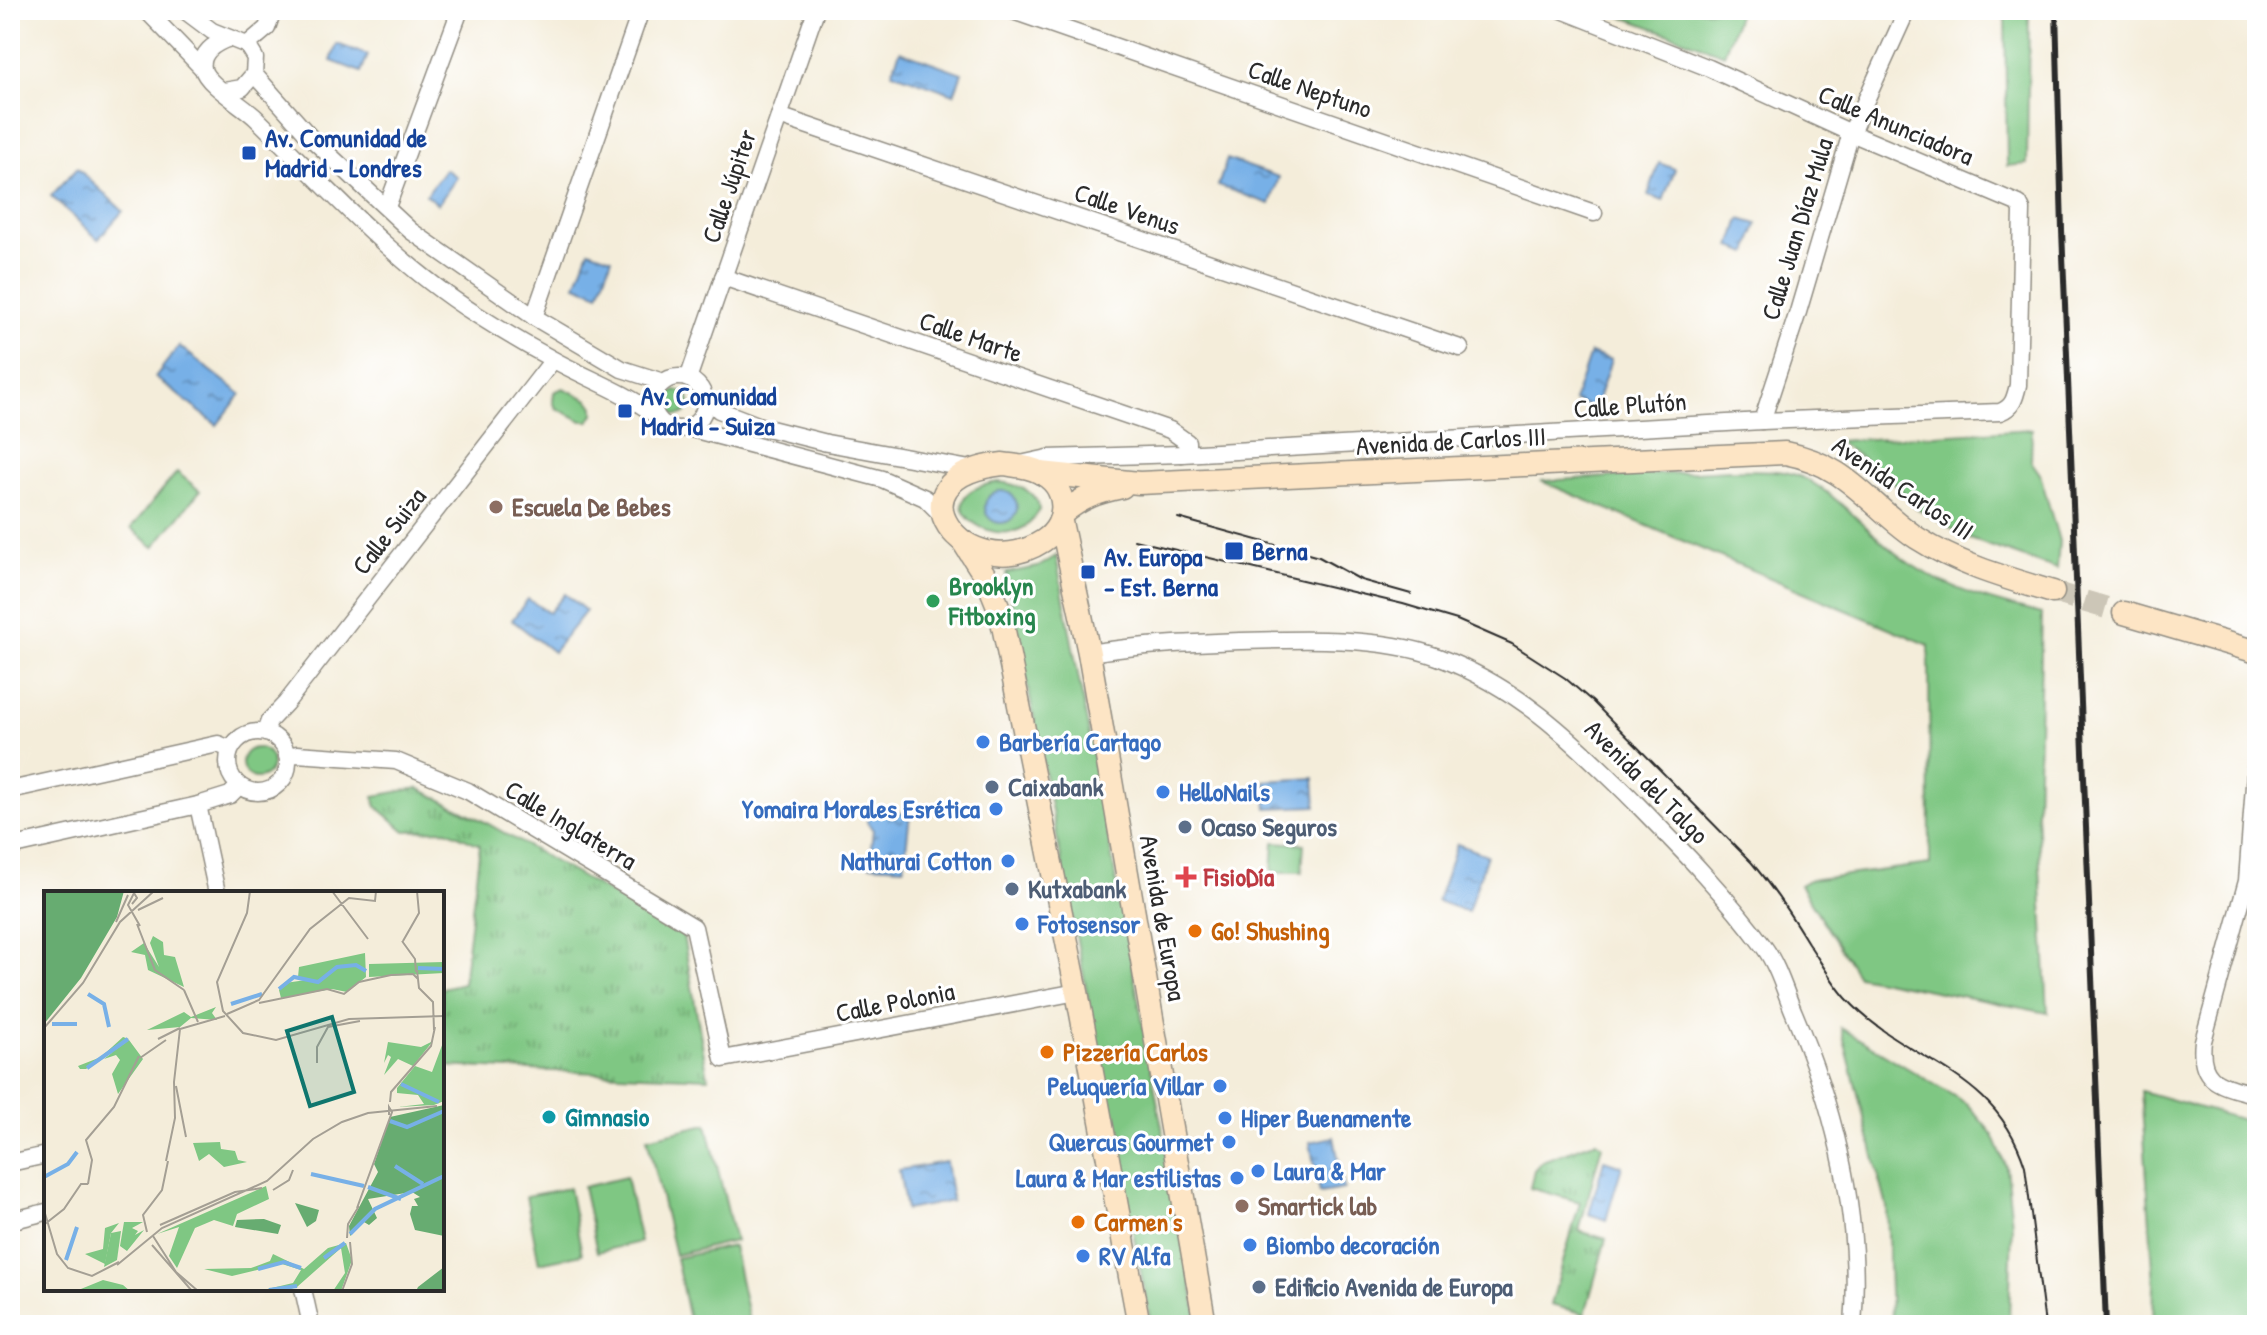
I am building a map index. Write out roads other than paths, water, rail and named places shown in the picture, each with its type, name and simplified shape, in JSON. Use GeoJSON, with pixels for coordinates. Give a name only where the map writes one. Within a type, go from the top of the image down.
{"type":"FeatureCollection","features":[{"type":"Feature","properties":{"kind":"street"},"geometry":{"type":"LineString","coordinates":[[146,10],[203,69],[210,83],[246,108],[394,251],[471,311],[553,360],[637,401],[672,429],[688,428],[882,479],[925,498],[942,515],[948,529],[964,543],[987,579],[1000,611],[1077,992],[1139,1325]]}},
{"type":"Feature","properties":{"kind":"street"},"geometry":{"type":"LineString","coordinates":[[184,10],[227,39],[247,45],[255,58],[254,74],[242,88],[224,91]]}},
{"type":"Feature","properties":{"kind":"street"},"geometry":{"type":"LineString","coordinates":[[247,45],[267,28],[273,10]]}},
{"type":"Feature","properties":{"kind":"street"},"geometry":{"type":"LineString","coordinates":[[387,207],[460,10]]}},
{"type":"Feature","properties":{"kind":"street"},"geometry":{"type":"LineString","coordinates":[[534,317],[641,10]]}},
{"type":"Feature","properties":{"kind":"street","name":"Calle Júpiter"},"geometry":{"type":"LineString","coordinates":[[688,379],[816,10]]}},
{"type":"Feature","properties":{"kind":"street","name":"Calle Neptuno"},"geometry":{"type":"LineString","coordinates":[[1010,10],[1594,213]]}},
{"type":"Feature","properties":{"kind":"street","name":"Calle Anunciadora"},"geometry":{"type":"LineString","coordinates":[[1562,10],[1709,68],[1851,133],[2019,204],[2022,210],[2018,385],[2009,409]]}},
{"type":"Feature","properties":{"kind":"street","name":"Calle Juan Díaz Mula"},"geometry":{"type":"LineString","coordinates":[[1762,421],[1851,133],[1907,10]]}},
{"type":"Feature","properties":{"kind":"street"},"geometry":{"type":"LineString","coordinates":[[203,69],[205,55],[213,44],[227,39]]}},
{"type":"Feature","properties":{"kind":"street"},"geometry":{"type":"LineString","coordinates":[[254,74],[311,138],[411,231],[534,317],[622,369],[663,382],[680,377],[688,379],[719,410],[763,427],[842,446],[970,469],[1015,465],[1050,478],[1060,491],[1063,499],[1062,518],[1043,541],[1021,551],[996,553],[964,543]]}},
{"type":"Feature","properties":{"kind":"street","name":"Calle Venus"},"geometry":{"type":"LineString","coordinates":[[779,116],[1460,348]]}},
{"type":"Feature","properties":{"kind":"street","name":"Calle Marte"},"geometry":{"type":"LineString","coordinates":[[723,277],[1170,430],[1187,442],[1187,450],[1182,454]]}},
{"type":"Feature","properties":{"kind":"street","name":"Calle Suiza"},"geometry":{"type":"LineString","coordinates":[[265,732],[269,721],[553,360]]}},
{"type":"Feature","properties":{"kind":"street"},"geometry":{"type":"LineString","coordinates":[[654,414],[653,396],[663,382]]}},
{"type":"Feature","properties":{"kind":"street"},"geometry":{"type":"LineString","coordinates":[[688,428],[704,411],[704,396]]}},
{"type":"Feature","properties":{"kind":"street","name":"Calle Plutón"},"geometry":{"type":"LineString","coordinates":[[1015,465],[1048,458],[1182,454],[1762,421],[2000,412],[2009,409]]}},
{"type":"Feature","properties":{"kind":"street","name":"Avenida de Carlos III"},"geometry":{"type":"LineString","coordinates":[[1041,473],[1139,483],[1766,453]]}},
{"type":"Feature","properties":{"kind":"street","name":"Avenida Carlos III"},"geometry":{"type":"LineString","coordinates":[[1766,453],[1800,456],[1831,468],[1897,523],[1941,552],[1987,572],[2053,592]]}},
{"type":"Feature","properties":{"kind":"street"},"geometry":{"type":"LineString","coordinates":[[942,515],[947,489],[958,476],[970,469]]}},
{"type":"Feature","properties":{"kind":"street","name":"Avenida de Carlos III"},"geometry":{"type":"LineString","coordinates":[[1062,518],[1071,506],[1095,493],[1139,483]]}},
{"type":"Feature","properties":{"kind":"street","name":"Avenida de Europa"},"geometry":{"type":"LineString","coordinates":[[1062,518],[1089,653],[1205,1325]]}},
{"type":"Feature","properties":{"kind":"street"},"geometry":{"type":"LineString","coordinates":[[2124,613],[2257,652]]}},
{"type":"Feature","properties":{"kind":"street","name":"Avenida del Talgo"},"geometry":{"type":"LineString","coordinates":[[1089,653],[1184,643],[1284,640],[1368,642],[1435,656],[1501,685],[1563,732],[1695,863],[1766,950],[1806,1043],[1838,1140],[1848,1194],[1856,1285],[1853,1325]]}},
{"type":"Feature","properties":{"kind":"street"},"geometry":{"type":"LineString","coordinates":[[265,732],[282,744],[287,756],[286,773],[273,789],[253,792],[239,786],[230,774],[227,765],[230,749],[247,734],[265,732]]}},
{"type":"Feature","properties":{"kind":"street"},"geometry":{"type":"LineString","coordinates":[[10,790],[218,744],[230,749]]}},
{"type":"Feature","properties":{"kind":"street"},"geometry":{"type":"LineString","coordinates":[[2257,745],[2252,882],[2203,1041],[2201,1058],[2206,1074],[2219,1084],[2257,1095]]}},
{"type":"Feature","properties":{"kind":"street","name":"Calle Inglaterra"},"geometry":{"type":"LineString","coordinates":[[287,756],[297,754],[396,761],[411,767],[468,791],[694,927],[723,1059]]}},
{"type":"Feature","properties":{"kind":"street"},"geometry":{"type":"LineString","coordinates":[[10,847],[198,805],[230,795],[239,786]]}},
{"type":"Feature","properties":{"kind":"street"},"geometry":{"type":"LineString","coordinates":[[198,805],[217,891]]}},
{"type":"Feature","properties":{"kind":"street","name":"Calle Polonia"},"geometry":{"type":"LineString","coordinates":[[723,1059],[1077,992]]}},
{"type":"Feature","properties":{"kind":"street"},"geometry":{"type":"LineString","coordinates":[[10,1163],[44,1155]]}},
{"type":"Feature","properties":{"kind":"street"},"geometry":{"type":"LineString","coordinates":[[10,1221],[44,1212]]}},
{"type":"Feature","properties":{"kind":"street"},"geometry":{"type":"LineString","coordinates":[[303,1291],[311,1325]]}},
{"type":"Feature","properties":{"kind":"water"},"geometry":{"type":"Polygon","coordinates":[[[337,44],[368,55],[361,72],[331,61],[337,44]]]}},
{"type":"Feature","properties":{"kind":"water"},"geometry":{"type":"Polygon","coordinates":[[[900,51],[962,73],[954,94],[892,72],[900,51]]]}},
{"type":"Feature","properties":{"kind":"water"},"geometry":{"type":"Polygon","coordinates":[[[1227,159],[1279,177],[1270,204],[1218,186],[1227,159]]]}},
{"type":"Feature","properties":{"kind":"water"},"geometry":{"type":"Polygon","coordinates":[[[1659,163],[1675,169],[1663,201],[1648,195],[1659,163]]]}},
{"type":"Feature","properties":{"kind":"water"},"geometry":{"type":"Polygon","coordinates":[[[77,168],[123,211],[98,239],[51,196],[77,168]]]}},
{"type":"Feature","properties":{"kind":"water"},"geometry":{"type":"Polygon","coordinates":[[[445,169],[457,177],[438,204],[426,195],[445,169]]]}},
{"type":"Feature","properties":{"kind":"water"},"geometry":{"type":"Polygon","coordinates":[[[1740,219],[1757,224],[1748,253],[1731,247],[1740,219]]]}},
{"type":"Feature","properties":{"kind":"water"},"geometry":{"type":"Polygon","coordinates":[[[589,250],[612,258],[599,294],[576,285],[589,250]]]}},
{"type":"Feature","properties":{"kind":"water"},"geometry":{"type":"Polygon","coordinates":[[[179,346],[241,394],[217,425],[155,377],[179,346]]]}},
{"type":"Feature","properties":{"kind":"water"},"geometry":{"type":"Polygon","coordinates":[[[1590,353],[1611,360],[1595,408],[1574,401],[1590,353]]]}},
{"type":"Feature","properties":{"kind":"water"},"geometry":{"type":"Polygon","coordinates":[[[1001,491],[1012,496],[1017,507],[1012,518],[1001,523],[990,518],[985,507],[990,496],[1001,491]]]}},
{"type":"Feature","properties":{"kind":"water"},"geometry":{"type":"Polygon","coordinates":[[[565,594],[586,611],[553,652],[512,620],[528,599],[549,613],[565,594]]]}},
{"type":"Feature","properties":{"kind":"water"},"geometry":{"type":"Polygon","coordinates":[[[1314,778],[1316,806],[1267,808],[1265,781],[1314,778]]]}},
{"type":"Feature","properties":{"kind":"water"},"geometry":{"type":"Polygon","coordinates":[[[876,811],[910,814],[904,867],[869,865],[873,830],[867,822],[869,814],[876,811]]]}},
{"type":"Feature","properties":{"kind":"water"},"geometry":{"type":"Polygon","coordinates":[[[1457,844],[1487,855],[1468,912],[1437,901],[1457,844]]]}},
{"type":"Feature","properties":{"kind":"water"},"geometry":{"type":"Polygon","coordinates":[[[1334,1137],[1344,1189],[1319,1193],[1310,1142],[1334,1137]]]}},
{"type":"Feature","properties":{"kind":"water"},"geometry":{"type":"Polygon","coordinates":[[[1604,1160],[1622,1166],[1606,1220],[1589,1214],[1604,1160]]]}},
{"type":"Feature","properties":{"kind":"water"},"geometry":{"type":"Polygon","coordinates":[[[946,1162],[952,1201],[906,1210],[899,1170],[946,1162]]]}},
{"type":"Feature","properties":{"kind":"tunnel"},"geometry":{"type":"LineString","coordinates":[[2053,592],[2124,613]]}},
{"type":"Feature","properties":{"kind":"tram line"},"geometry":{"type":"LineString","coordinates":[[1178,518],[1319,557],[1361,580],[1411,594]]}},
{"type":"Feature","properties":{"kind":"tram line"},"geometry":{"type":"LineString","coordinates":[[1134,540],[1403,604],[1457,620],[1512,644],[1565,678],[1593,702],[1752,863],[1846,998],[1870,1021],[1971,1087],[1992,1107],[2011,1133],[2025,1166],[2045,1325]]}},
{"type":"Feature","properties":{"kind":"railway"},"geometry":{"type":"LineString","coordinates":[[2056,10],[2106,1325]]}},
{"type":"Feature","properties":{"kind":"place","name":"Av. Comunidad de Madrid - Londres"},"geometry":{"type":"Point","coordinates":[249,153]}},
{"type":"Feature","properties":{"kind":"place","name":"Av. Comunidad Madrid - Suiza"},"geometry":{"type":"Point","coordinates":[625,411]}},
{"type":"Feature","properties":{"kind":"place","name":"Escuela De Bebes"},"geometry":{"type":"Point","coordinates":[496,507]}},
{"type":"Feature","properties":{"kind":"place","name":"Berna"},"geometry":{"type":"Point","coordinates":[1234,551]}},
{"type":"Feature","properties":{"kind":"place","name":"Av. Europa - Est. Berna"},"geometry":{"type":"Point","coordinates":[1088,572]}},
{"type":"Feature","properties":{"kind":"place","name":"Brooklyn Fitboxing"},"geometry":{"type":"Point","coordinates":[933,601]}},
{"type":"Feature","properties":{"kind":"place","name":"Barbería Cartago"},"geometry":{"type":"Point","coordinates":[983,742]}},
{"type":"Feature","properties":{"kind":"place","name":"Caixabank"},"geometry":{"type":"Point","coordinates":[992,787]}},
{"type":"Feature","properties":{"kind":"place","name":"HelloNails"},"geometry":{"type":"Point","coordinates":[1163,792]}},
{"type":"Feature","properties":{"kind":"place","name":"Yomaira Morales Esrética"},"geometry":{"type":"Point","coordinates":[996,809]}},
{"type":"Feature","properties":{"kind":"place","name":"Ocaso Seguros"},"geometry":{"type":"Point","coordinates":[1185,827]}},
{"type":"Feature","properties":{"kind":"place","name":"Nathurai Cotton"},"geometry":{"type":"Point","coordinates":[1008,861]}},
{"type":"Feature","properties":{"kind":"place","name":"FisioDía"},"geometry":{"type":"Point","coordinates":[1186,877]}},
{"type":"Feature","properties":{"kind":"place","name":"Kutxabank"},"geometry":{"type":"Point","coordinates":[1012,889]}},
{"type":"Feature","properties":{"kind":"place","name":"Fotosensor"},"geometry":{"type":"Point","coordinates":[1022,924]}},
{"type":"Feature","properties":{"kind":"place","name":"Go! Shushing"},"geometry":{"type":"Point","coordinates":[1195,931]}},
{"type":"Feature","properties":{"kind":"place","name":"Pizzería Carlos"},"geometry":{"type":"Point","coordinates":[1047,1052]}},
{"type":"Feature","properties":{"kind":"place","name":"Peluquería Villar"},"geometry":{"type":"Point","coordinates":[1220,1086]}},
{"type":"Feature","properties":{"kind":"place","name":"Gimnasio"},"geometry":{"type":"Point","coordinates":[549,1117]}},
{"type":"Feature","properties":{"kind":"place","name":"Hiper Buenamente"},"geometry":{"type":"Point","coordinates":[1225,1118]}},
{"type":"Feature","properties":{"kind":"place","name":"Quercus Gourmet"},"geometry":{"type":"Point","coordinates":[1229,1142]}},
{"type":"Feature","properties":{"kind":"place","name":"Laura & Mar"},"geometry":{"type":"Point","coordinates":[1258,1171]}},
{"type":"Feature","properties":{"kind":"place","name":"Laura & Mar estilistas"},"geometry":{"type":"Point","coordinates":[1237,1178]}},
{"type":"Feature","properties":{"kind":"place","name":"Smartick lab"},"geometry":{"type":"Point","coordinates":[1242,1206]}},
{"type":"Feature","properties":{"kind":"place","name":"Carmen's"},"geometry":{"type":"Point","coordinates":[1078,1222]}},
{"type":"Feature","properties":{"kind":"place","name":"Biombo decoración"},"geometry":{"type":"Point","coordinates":[1250,1245]}},
{"type":"Feature","properties":{"kind":"place","name":"RV Alfa"},"geometry":{"type":"Point","coordinates":[1083,1256]}},
{"type":"Feature","properties":{"kind":"place","name":"Edificio Avenida de Europa"},"geometry":{"type":"Point","coordinates":[1259,1287]}}]}
